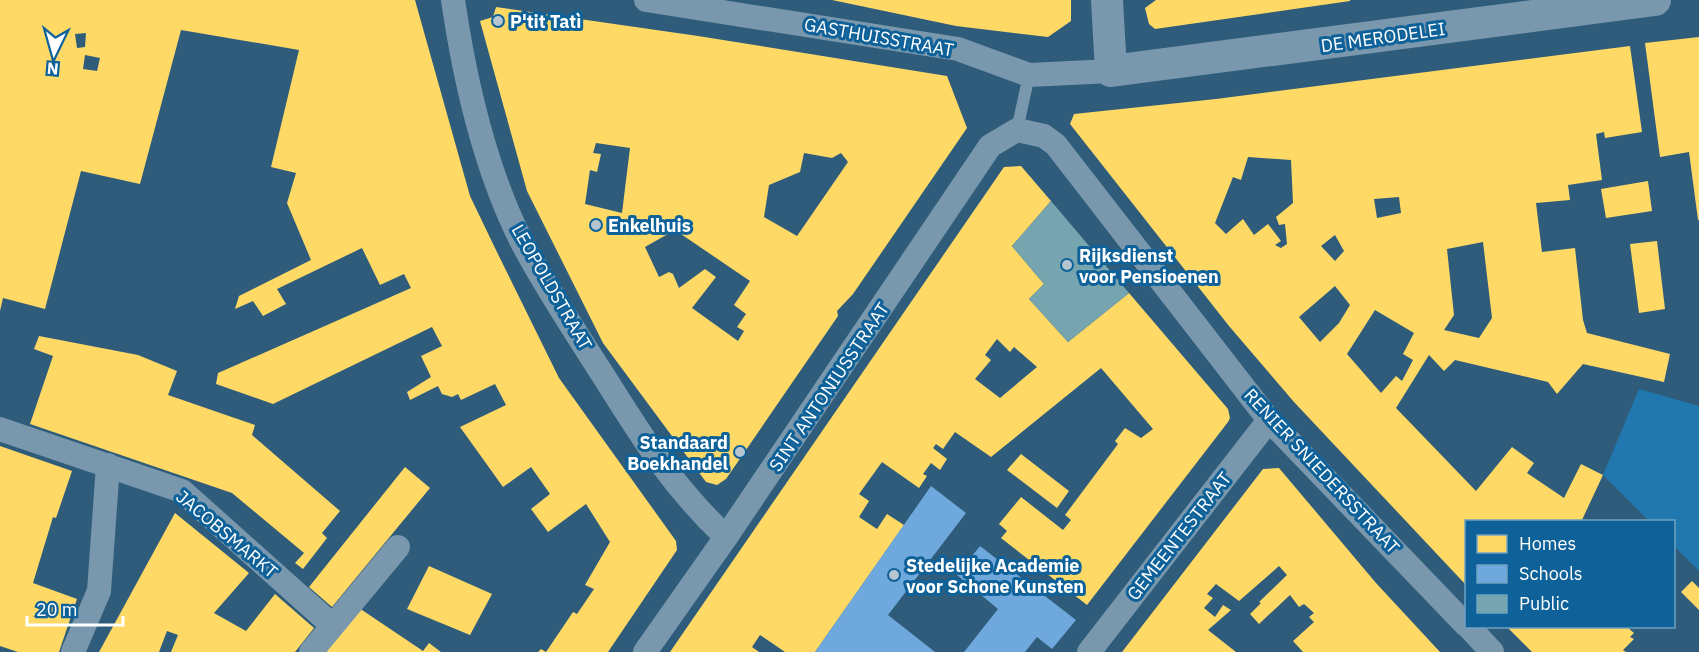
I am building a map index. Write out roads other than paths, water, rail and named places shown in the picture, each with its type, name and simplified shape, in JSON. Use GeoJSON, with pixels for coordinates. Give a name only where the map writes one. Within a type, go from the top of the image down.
{"type":"FeatureCollection","features":[{"type":"Feature","properties":{"kind":"street","name":"LEOPOLDSTRAAT"},"geometry":{"type":"LineString","coordinates":[[453,0],[462,61],[476,115],[502,195],[524,247],[655,457],[692,506],[726,537]]}},
{"type":"Feature","properties":{"kind":"street","name":"GASTHUISSTRAAT"},"geometry":{"type":"LineString","coordinates":[[646,0],[958,49],[1029,75],[1111,71]]}},
{"type":"Feature","properties":{"kind":"street"},"geometry":{"type":"LineString","coordinates":[[1107,0],[1111,71]]}},
{"type":"Feature","properties":{"kind":"street","name":"DE MERODELEI"},"geometry":{"type":"LineString","coordinates":[[1111,71],[1655,0]]}},
{"type":"Feature","properties":{"kind":"street","name":"SINT ANTONIUSSTRAAT"},"geometry":{"type":"LineString","coordinates":[[645,652],[726,537],[990,146],[1017,130]]}},
{"type":"Feature","properties":{"kind":"street","name":"RENIER SNIEDERSSTRAAT"},"geometry":{"type":"LineString","coordinates":[[1017,130],[1044,136],[1056,145],[1269,420],[1465,624]]}},
{"type":"Feature","properties":{"kind":"street","name":"GEMEENTESTRAAT"},"geometry":{"type":"LineString","coordinates":[[1089,652],[1269,420]]}},
{"type":"Feature","properties":{"kind":"street","name":"JACOBSMARKT"},"geometry":{"type":"LineString","coordinates":[[0,429],[182,491],[332,625]]}},
{"type":"Feature","properties":{"kind":"street"},"geometry":{"type":"LineString","coordinates":[[73,652],[99,591],[108,465]]}},
{"type":"Feature","properties":{"kind":"street"},"geometry":{"type":"LineString","coordinates":[[311,652],[398,547]]}},
{"type":"Feature","properties":{"kind":"street","name":"RENIER SNIEDERSSTRAAT"},"geometry":{"type":"LineString","coordinates":[[1469,628],[1492,652]]}},
{"type":"Feature","properties":{"kind":"lane"},"geometry":{"type":"LineString","coordinates":[[1017,130],[1029,75]]}},
{"type":"Feature","properties":{"kind":"place","name":"P'tit Tatì"},"geometry":{"type":"Point","coordinates":[498,21]}},
{"type":"Feature","properties":{"kind":"place","name":"Enkelhuis"},"geometry":{"type":"Point","coordinates":[596,225]}},
{"type":"Feature","properties":{"kind":"place","name":"Rijksdienst voor Pensioenen"},"geometry":{"type":"Point","coordinates":[1067,265]}},
{"type":"Feature","properties":{"kind":"place","name":"Standaard Boekhandel"},"geometry":{"type":"Point","coordinates":[740,452]}},
{"type":"Feature","properties":{"kind":"place","name":"Stedelijke Academie voor Schone Kunsten"},"geometry":{"type":"Point","coordinates":[894,575]}}]}
